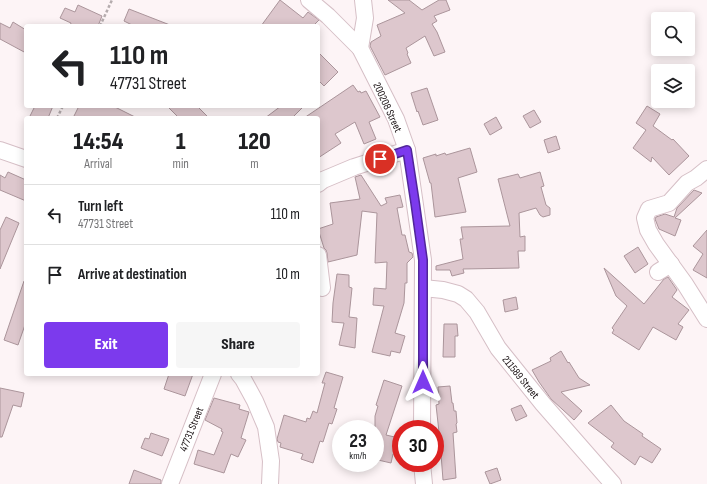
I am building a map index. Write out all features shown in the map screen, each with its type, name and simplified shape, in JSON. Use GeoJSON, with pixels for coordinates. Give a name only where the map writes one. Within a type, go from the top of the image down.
{"type":"FeatureCollection","features":[{"type":"Feature","properties":{"kind":"street","name":"200208 Street"},"geometry":{"type":"LineString","coordinates":[[309,0],[328,16],[360,48],[396,119],[407,150],[423,260],[422,420]]}},
{"type":"Feature","properties":{"kind":"street"},"geometry":{"type":"LineString","coordinates":[[360,48],[365,18],[363,0]]}},
{"type":"Feature","properties":{"kind":"street"},"geometry":{"type":"LineString","coordinates":[[0,150],[24,158]]}},
{"type":"Feature","properties":{"kind":"street"},"geometry":{"type":"LineString","coordinates":[[320,182],[354,167],[407,150]]}},
{"type":"Feature","properties":{"kind":"street"},"geometry":{"type":"LineString","coordinates":[[707,169],[687,183],[669,202],[649,209],[645,218],[648,230],[656,244],[665,268],[707,319]]}},
{"type":"Feature","properties":{"kind":"street"},"geometry":{"type":"LineString","coordinates":[[320,272],[322,288]]}},
{"type":"Feature","properties":{"kind":"street","name":"211589 Street"},"geometry":{"type":"LineString","coordinates":[[423,288],[443,290],[458,294],[466,299],[477,312],[498,348],[543,404],[613,484]]}},
{"type":"Feature","properties":{"kind":"street","name":"47731 Street"},"geometry":{"type":"LineString","coordinates":[[170,484],[212,376]]}},
{"type":"Feature","properties":{"kind":"street"},"geometry":{"type":"LineString","coordinates":[[241,376],[255,401],[266,427],[271,461],[270,484]]}},
{"type":"Feature","properties":{"kind":"street"},"geometry":{"type":"LineString","coordinates":[[423,472],[424,484]]}},
{"type":"Feature","properties":{"kind":"path"},"geometry":{"type":"LineString","coordinates":[[101,24],[112,0]]}},
{"type":"Feature","properties":{"kind":"building"},"geometry":{"type":"Polygon","coordinates":[[[280,0],[303,18],[308,12],[319,20],[315,24],[262,24],[280,0]]]}},
{"type":"Feature","properties":{"kind":"building"},"geometry":{"type":"Polygon","coordinates":[[[388,0],[409,0],[422,10],[439,0],[446,0],[450,10],[434,16],[437,21],[432,24],[445,52],[434,56],[425,36],[406,48],[411,63],[385,75],[370,46],[371,42],[381,36],[377,25],[405,13],[388,0]]]}},
{"type":"Feature","properties":{"kind":"building"},"geometry":{"type":"Polygon","coordinates":[[[78,5],[102,16],[99,24],[71,24],[60,18],[65,8],[75,12],[78,5]]]}},
{"type":"Feature","properties":{"kind":"building"},"geometry":{"type":"Polygon","coordinates":[[[129,9],[167,24],[130,24],[124,21],[129,9]]]}},
{"type":"Feature","properties":{"kind":"building"},"geometry":{"type":"Polygon","coordinates":[[[13,22],[24,29],[24,52],[0,39],[0,23],[10,28],[13,22]]]}},
{"type":"Feature","properties":{"kind":"building"},"geometry":{"type":"Polygon","coordinates":[[[320,54],[338,72],[324,86],[320,82],[320,54]]]}},
{"type":"Feature","properties":{"kind":"building"},"geometry":{"type":"Polygon","coordinates":[[[353,85],[358,92],[360,91],[361,93],[366,91],[380,117],[369,122],[376,139],[364,144],[355,122],[335,134],[341,143],[320,157],[320,116],[307,116],[353,85]]]}},
{"type":"Feature","properties":{"kind":"building"},"geometry":{"type":"Polygon","coordinates":[[[427,88],[438,120],[423,125],[411,93],[427,88]]]}},
{"type":"Feature","properties":{"kind":"building"},"geometry":{"type":"Polygon","coordinates":[[[647,106],[660,114],[653,126],[672,140],[673,139],[689,156],[669,175],[652,157],[651,162],[633,148],[646,130],[636,123],[647,106]]]}},
{"type":"Feature","properties":{"kind":"building"},"geometry":{"type":"Polygon","coordinates":[[[34,108],[52,108],[49,116],[30,116],[34,108]]]}},
{"type":"Feature","properties":{"kind":"building"},"geometry":{"type":"Polygon","coordinates":[[[78,108],[117,108],[133,116],[74,116],[78,108]]]}},
{"type":"Feature","properties":{"kind":"building"},"geometry":{"type":"Polygon","coordinates":[[[169,108],[199,108],[207,116],[177,116],[169,108]]]}},
{"type":"Feature","properties":{"kind":"building"},"geometry":{"type":"Polygon","coordinates":[[[278,108],[302,108],[294,116],[268,116],[278,108]]]}},
{"type":"Feature","properties":{"kind":"building"},"geometry":{"type":"Polygon","coordinates":[[[534,110],[541,122],[530,128],[523,116],[534,110]]]}},
{"type":"Feature","properties":{"kind":"building"},"geometry":{"type":"Polygon","coordinates":[[[496,117],[502,128],[490,135],[484,124],[496,117]]]}},
{"type":"Feature","properties":{"kind":"building"},"geometry":{"type":"Polygon","coordinates":[[[556,136],[560,149],[548,153],[544,140],[556,136]]]}},
{"type":"Feature","properties":{"kind":"building"},"geometry":{"type":"Polygon","coordinates":[[[470,148],[477,172],[458,178],[466,212],[435,217],[431,183],[423,158],[436,154],[436,156],[445,153],[446,155],[470,148]]]}},
{"type":"Feature","properties":{"kind":"building"},"geometry":{"type":"Polygon","coordinates":[[[8,172],[24,179],[24,200],[0,190],[0,175],[5,178],[8,172]]]}},
{"type":"Feature","properties":{"kind":"building"},"geometry":{"type":"Polygon","coordinates":[[[540,172],[544,186],[541,187],[546,205],[550,208],[550,215],[543,217],[536,208],[519,213],[520,237],[525,236],[525,251],[518,251],[519,268],[463,269],[464,273],[452,276],[450,270],[436,270],[436,266],[463,259],[460,239],[463,239],[461,227],[510,226],[498,179],[518,174],[520,178],[540,172]]]}},
{"type":"Feature","properties":{"kind":"building"},"geometry":{"type":"Polygon","coordinates":[[[361,175],[381,206],[387,203],[385,198],[400,195],[403,207],[397,208],[402,235],[405,235],[409,252],[412,253],[413,257],[407,263],[407,283],[405,283],[404,303],[395,333],[405,336],[400,353],[391,351],[390,356],[372,352],[384,306],[373,305],[374,288],[386,289],[387,262],[375,263],[377,213],[362,211],[357,255],[328,262],[327,253],[320,235],[320,228],[333,224],[330,203],[360,199],[355,177],[361,175]]]}},
{"type":"Feature","properties":{"kind":"building"},"geometry":{"type":"Polygon","coordinates":[[[694,190],[702,193],[675,218],[681,220],[675,236],[659,229],[655,219],[656,217],[665,214],[674,217],[677,208],[694,190]]]}},
{"type":"Feature","properties":{"kind":"building"},"geometry":{"type":"Polygon","coordinates":[[[6,217],[19,223],[0,269],[0,230],[6,217]]]}},
{"type":"Feature","properties":{"kind":"building"},"geometry":{"type":"Polygon","coordinates":[[[707,230],[707,278],[693,270],[703,254],[693,246],[707,230]]]}},
{"type":"Feature","properties":{"kind":"building"},"geometry":{"type":"Polygon","coordinates":[[[638,247],[648,264],[635,273],[624,256],[638,247]]]}},
{"type":"Feature","properties":{"kind":"building"},"geometry":{"type":"Polygon","coordinates":[[[604,268],[644,304],[664,279],[668,277],[677,290],[672,297],[689,310],[678,324],[683,327],[676,340],[653,327],[639,350],[612,333],[614,330],[612,328],[627,306],[616,296],[604,268]]]}},
{"type":"Feature","properties":{"kind":"building"},"geometry":{"type":"Polygon","coordinates":[[[337,274],[349,275],[349,287],[352,288],[349,317],[357,318],[355,348],[339,345],[344,323],[332,322],[337,274]]]}},
{"type":"Feature","properties":{"kind":"building"},"geometry":{"type":"Polygon","coordinates":[[[24,281],[24,328],[18,345],[4,340],[24,281]]]}},
{"type":"Feature","properties":{"kind":"building"},"geometry":{"type":"Polygon","coordinates":[[[516,297],[518,309],[505,312],[503,300],[516,297]]]}},
{"type":"Feature","properties":{"kind":"building"},"geometry":{"type":"Polygon","coordinates":[[[444,324],[457,324],[458,336],[455,336],[455,357],[443,357],[444,324]]]}},
{"type":"Feature","properties":{"kind":"building"},"geometry":{"type":"Polygon","coordinates":[[[561,351],[579,378],[590,385],[561,392],[582,411],[574,420],[551,399],[532,370],[551,361],[550,358],[561,351]]]}},
{"type":"Feature","properties":{"kind":"building"},"geometry":{"type":"Polygon","coordinates":[[[326,372],[343,377],[334,408],[337,409],[333,420],[332,420],[332,424],[329,423],[323,442],[320,441],[313,463],[301,459],[303,454],[280,447],[281,443],[278,442],[277,439],[284,415],[306,422],[307,418],[310,419],[313,411],[317,413],[325,383],[322,383],[326,372]]]}},
{"type":"Feature","properties":{"kind":"building"},"geometry":{"type":"Polygon","coordinates":[[[168,376],[192,376],[185,396],[164,389],[168,376]]]}},
{"type":"Feature","properties":{"kind":"building"},"geometry":{"type":"Polygon","coordinates":[[[384,380],[402,386],[386,435],[392,436],[391,463],[384,461],[384,420],[375,420],[378,406],[376,405],[384,380]]]}},
{"type":"Feature","properties":{"kind":"building"},"geometry":{"type":"Polygon","coordinates":[[[450,386],[452,403],[454,411],[456,411],[457,423],[457,432],[453,433],[456,478],[443,480],[444,420],[438,420],[436,405],[439,404],[438,387],[450,386]]]}},
{"type":"Feature","properties":{"kind":"building"},"geometry":{"type":"Polygon","coordinates":[[[0,388],[24,393],[21,407],[13,405],[2,437],[0,437],[0,388]]]}},
{"type":"Feature","properties":{"kind":"building"},"geometry":{"type":"Polygon","coordinates":[[[214,398],[240,405],[239,409],[249,412],[241,438],[246,440],[238,457],[231,454],[224,473],[194,464],[198,450],[214,455],[223,432],[221,431],[222,429],[205,420],[214,398]]]}},
{"type":"Feature","properties":{"kind":"building"},"geometry":{"type":"Polygon","coordinates":[[[521,405],[527,416],[516,421],[511,409],[521,405]]]}},
{"type":"Feature","properties":{"kind":"building"},"geometry":{"type":"Polygon","coordinates":[[[611,405],[624,421],[661,449],[652,463],[640,456],[635,465],[611,447],[614,443],[588,423],[611,405]]]}},
{"type":"Feature","properties":{"kind":"building"},"geometry":{"type":"Polygon","coordinates":[[[151,433],[169,439],[162,456],[141,448],[145,438],[149,439],[151,433]]]}},
{"type":"Feature","properties":{"kind":"building"},"geometry":{"type":"Polygon","coordinates":[[[497,468],[501,480],[490,484],[485,472],[497,468]]]}},
{"type":"Feature","properties":{"kind":"building"},"geometry":{"type":"Polygon","coordinates":[[[134,470],[161,480],[161,484],[129,484],[134,470]]]}},
{"type":"Feature","properties":{"kind":"route"},"geometry":{"type":"LineString","coordinates":[[380,159],[407,150],[423,260],[423,382]]}}]}
